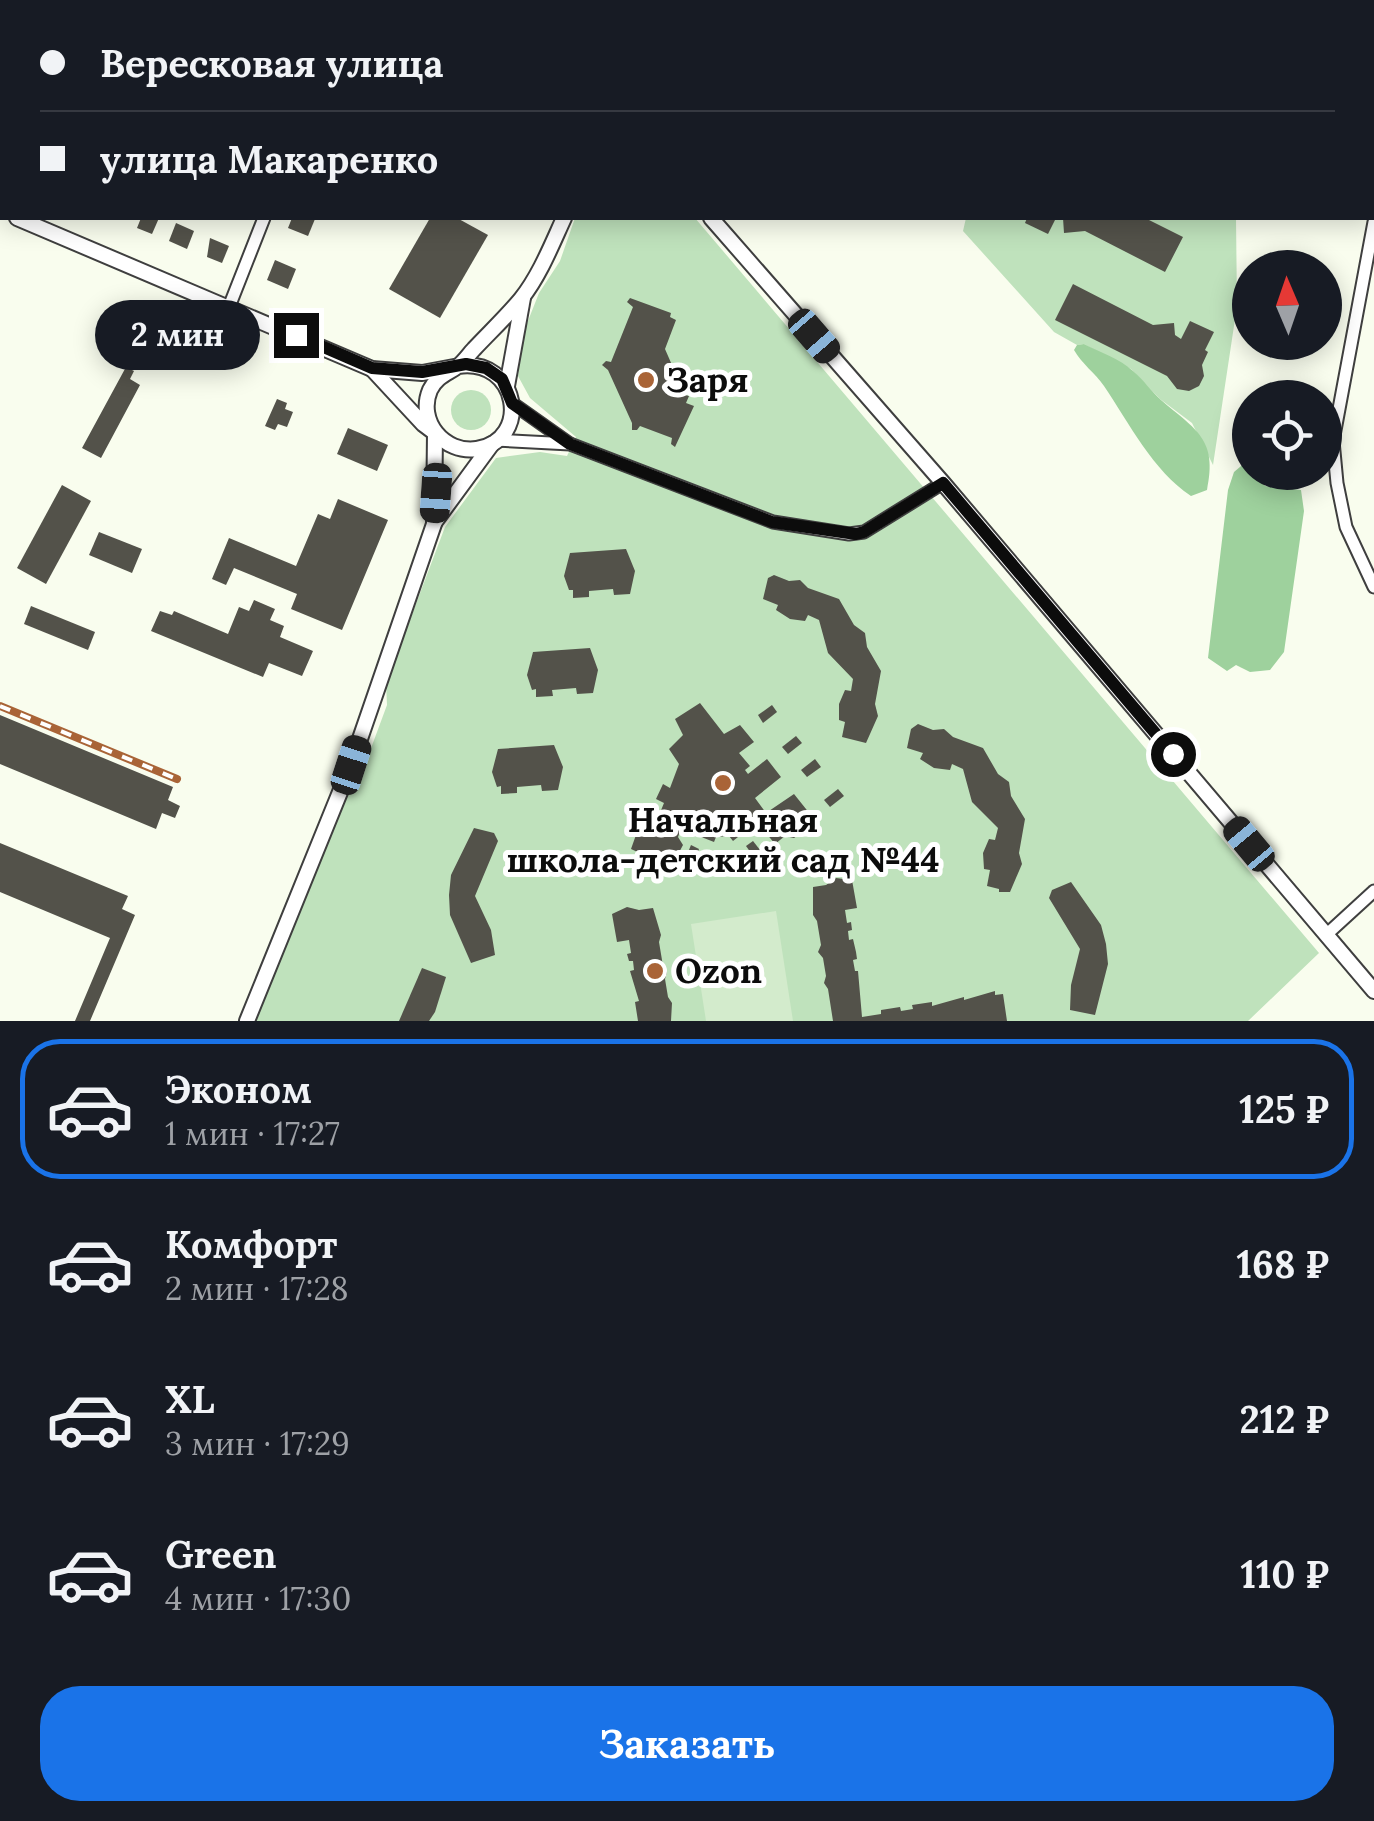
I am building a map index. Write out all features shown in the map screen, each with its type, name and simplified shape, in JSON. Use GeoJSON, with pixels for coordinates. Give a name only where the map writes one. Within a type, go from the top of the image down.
{"type":"FeatureCollection","features":[{"type":"Feature","properties":{"kind":"street"},"geometry":{"type":"LineString","coordinates":[[22,220],[372,368],[422,372],[486,368],[506,386],[512,403],[510,421],[434,524],[351,765],[247,1021]]}},
{"type":"Feature","properties":{"kind":"street"},"geometry":{"type":"LineString","coordinates":[[229,307],[263,220]]}},
{"type":"Feature","properties":{"kind":"street"},"geometry":{"type":"LineString","coordinates":[[434,524],[435,432],[427,414],[429,392],[436,380],[456,367],[523,297],[563,220]]}},
{"type":"Feature","properties":{"kind":"street"},"geometry":{"type":"LineString","coordinates":[[713,220],[943,483],[1374,991]]}},
{"type":"Feature","properties":{"kind":"street"},"geometry":{"type":"LineString","coordinates":[[1374,222],[1333,440],[1336,484],[1346,527],[1374,587]]}},
{"type":"Feature","properties":{"kind":"street"},"geometry":{"type":"LineString","coordinates":[[506,386],[523,297]]}},
{"type":"Feature","properties":{"kind":"street"},"geometry":{"type":"LineString","coordinates":[[372,368],[423,424],[458,448],[472,450],[494,442],[570,444]]}},
{"type":"Feature","properties":{"kind":"street"},"geometry":{"type":"LineString","coordinates":[[512,403],[570,444],[772,522],[848,534],[864,532],[943,483]]}},
{"type":"Feature","properties":{"kind":"street"},"geometry":{"type":"LineString","coordinates":[[1326,935],[1374,891]]}},
{"type":"Feature","properties":{"kind":"green space"},"geometry":{"type":"Polygon","coordinates":[[[574,220],[697,220],[1319,953],[1248,1021],[254,1021],[350,786],[360,778],[387,705],[386,683],[445,527],[496,458],[540,452],[567,456],[576,437],[530,398],[518,376],[522,336],[539,293],[560,261],[574,220]]]}},
{"type":"Feature","properties":{"kind":"green space"},"geometry":{"type":"Polygon","coordinates":[[[966,220],[1236,220],[1236,250],[1232,250],[1232,339],[1213,465],[1192,423],[1160,399],[1131,369],[1054,332],[963,231],[966,220]]]}},
{"type":"Feature","properties":{"kind":"green space"},"geometry":{"type":"Polygon","coordinates":[[[1084,344],[1128,367],[1194,428],[1207,447],[1207,490],[1191,496],[1153,460],[1104,386],[1074,350],[1084,344]]]}},
{"type":"Feature","properties":{"kind":"green space"},"geometry":{"type":"Polygon","coordinates":[[[471,390],[485,396],[491,410],[485,424],[471,430],[457,424],[451,410],[457,396],[471,390]]]}},
{"type":"Feature","properties":{"kind":"green space"},"geometry":{"type":"Polygon","coordinates":[[[1232,478],[1232,490],[1301,490],[1304,511],[1284,652],[1270,670],[1250,672],[1236,665],[1227,671],[1208,658],[1232,478]]]}},
{"type":"Feature","properties":{"kind":"green space"},"geometry":{"type":"Polygon","coordinates":[[[776,911],[793,1021],[706,1021],[691,924],[776,911]]]}},
{"type":"Feature","properties":{"kind":"building"},"geometry":{"type":"Polygon","coordinates":[[[140,220],[158,220],[152,234],[137,228],[140,220]]]}},
{"type":"Feature","properties":{"kind":"building"},"geometry":{"type":"Polygon","coordinates":[[[291,220],[315,220],[308,236],[288,228],[291,220]]]}},
{"type":"Feature","properties":{"kind":"building"},"geometry":{"type":"Polygon","coordinates":[[[429,220],[461,220],[488,235],[440,318],[389,289],[429,220]]]}},
{"type":"Feature","properties":{"kind":"building"},"geometry":{"type":"Polygon","coordinates":[[[1026,220],[1055,220],[1048,234],[1025,223],[1026,220]]]}},
{"type":"Feature","properties":{"kind":"building"},"geometry":{"type":"Polygon","coordinates":[[[1063,220],[1149,220],[1183,237],[1165,272],[1085,231],[1064,233],[1063,220]]]}},
{"type":"Feature","properties":{"kind":"building"},"geometry":{"type":"Polygon","coordinates":[[[176,223],[194,231],[187,249],[169,241],[176,223]]]}},
{"type":"Feature","properties":{"kind":"building"},"geometry":{"type":"Polygon","coordinates":[[[210,238],[229,246],[222,263],[207,257],[210,238]]]}},
{"type":"Feature","properties":{"kind":"building"},"geometry":{"type":"Polygon","coordinates":[[[275,260],[296,269],[288,289],[267,280],[275,260]]]}},
{"type":"Feature","properties":{"kind":"building"},"geometry":{"type":"Polygon","coordinates":[[[1073,284],[1153,325],[1174,323],[1175,335],[1181,339],[1190,321],[1214,332],[1205,350],[1208,352],[1202,365],[1204,376],[1199,386],[1189,391],[1177,389],[1167,376],[1055,320],[1073,284]]]}},
{"type":"Feature","properties":{"kind":"building","name":"Заря"},"geometry":{"type":"Polygon","coordinates":[[[630,298],[671,313],[670,317],[676,320],[665,349],[685,395],[689,396],[686,403],[694,406],[675,447],[672,438],[640,426],[632,430],[608,370],[602,365],[611,362],[633,307],[627,302],[630,298]]]}},
{"type":"Feature","properties":{"kind":"building"},"geometry":{"type":"Polygon","coordinates":[[[206,337],[222,343],[216,356],[201,349],[206,337]]]}},
{"type":"Feature","properties":{"kind":"building"},"geometry":{"type":"Polygon","coordinates":[[[139,342],[163,351],[156,366],[133,356],[139,342]]]}},
{"type":"Feature","properties":{"kind":"building"},"geometry":{"type":"Polygon","coordinates":[[[126,367],[134,371],[130,379],[140,385],[101,458],[82,448],[126,367]]]}},
{"type":"Feature","properties":{"kind":"building"},"geometry":{"type":"Polygon","coordinates":[[[277,399],[287,403],[285,409],[293,412],[287,427],[278,424],[275,430],[265,426],[277,399]]]}},
{"type":"Feature","properties":{"kind":"building"},"geometry":{"type":"Polygon","coordinates":[[[348,428],[388,445],[377,471],[337,454],[348,428]]]}},
{"type":"Feature","properties":{"kind":"building"},"geometry":{"type":"Polygon","coordinates":[[[62,485],[91,501],[46,584],[17,568],[62,485]]]}},
{"type":"Feature","properties":{"kind":"building"},"geometry":{"type":"Polygon","coordinates":[[[338,499],[388,520],[342,630],[291,609],[297,594],[234,568],[226,585],[212,579],[229,538],[296,566],[318,514],[330,519],[338,499]]]}},
{"type":"Feature","properties":{"kind":"building"},"geometry":{"type":"Polygon","coordinates":[[[99,532],[142,549],[132,573],[89,555],[99,532]]]}},
{"type":"Feature","properties":{"kind":"building"},"geometry":{"type":"Polygon","coordinates":[[[626,549],[635,571],[630,594],[614,595],[613,589],[589,591],[589,597],[573,598],[573,590],[569,590],[564,576],[570,553],[626,549]]]}},
{"type":"Feature","properties":{"kind":"building"},"geometry":{"type":"Polygon","coordinates":[[[774,575],[789,581],[800,580],[808,588],[839,599],[854,625],[865,633],[867,647],[881,671],[875,704],[878,716],[866,743],[842,737],[845,722],[839,720],[839,704],[845,690],[851,691],[853,679],[828,653],[819,620],[808,615],[805,621],[790,619],[776,610],[778,605],[763,599],[768,578],[774,575]]]}},
{"type":"Feature","properties":{"kind":"building"},"geometry":{"type":"Polygon","coordinates":[[[254,600],[275,609],[270,620],[284,626],[280,637],[313,651],[302,676],[269,663],[263,677],[151,631],[160,611],[172,615],[174,611],[228,634],[239,607],[249,611],[254,600]]]}},
{"type":"Feature","properties":{"kind":"building"},"geometry":{"type":"Polygon","coordinates":[[[31,606],[95,632],[88,650],[24,624],[31,606]]]}},
{"type":"Feature","properties":{"kind":"building"},"geometry":{"type":"Polygon","coordinates":[[[590,648],[598,670],[593,693],[577,694],[576,688],[552,690],[553,696],[536,697],[536,689],[532,690],[527,675],[533,652],[590,648]]]}},
{"type":"Feature","properties":{"kind":"building","name":"Начальная школа-детский сад №44"},"geometry":{"type":"Polygon","coordinates":[[[700,703],[724,734],[740,725],[754,742],[739,753],[750,766],[745,770],[748,774],[767,759],[781,777],[755,798],[766,813],[794,794],[814,819],[812,824],[794,838],[785,836],[775,844],[761,827],[767,822],[763,817],[733,841],[729,836],[716,837],[714,842],[681,829],[678,837],[683,845],[675,860],[663,855],[655,860],[631,849],[642,818],[657,820],[664,803],[656,799],[663,784],[670,788],[679,764],[669,749],[683,735],[675,719],[700,703]]]}},
{"type":"Feature","properties":{"kind":"building"},"geometry":{"type":"Polygon","coordinates":[[[772,705],[777,712],[763,723],[758,715],[772,705]]]}},
{"type":"Feature","properties":{"kind":"building"},"geometry":{"type":"Polygon","coordinates":[[[0,715],[173,787],[168,800],[180,806],[175,818],[162,813],[156,829],[0,764],[0,715]]]}},
{"type":"Feature","properties":{"kind":"building"},"geometry":{"type":"Polygon","coordinates":[[[918,724],[933,730],[944,729],[953,737],[983,748],[998,774],[1009,782],[1011,796],[1025,819],[1019,853],[1022,864],[1010,892],[987,886],[990,870],[984,869],[983,853],[989,839],[995,840],[998,828],[972,802],[963,769],[952,764],[950,770],[934,768],[920,759],[923,753],[907,748],[911,729],[918,724]]]}},
{"type":"Feature","properties":{"kind":"building"},"geometry":{"type":"Polygon","coordinates":[[[796,736],[802,743],[788,754],[782,747],[796,736]]]}},
{"type":"Feature","properties":{"kind":"building"},"geometry":{"type":"Polygon","coordinates":[[[554,745],[563,767],[558,790],[542,791],[541,785],[517,787],[517,793],[501,794],[501,786],[497,787],[492,772],[498,749],[554,745]]]}},
{"type":"Feature","properties":{"kind":"building"},"geometry":{"type":"Polygon","coordinates":[[[815,759],[821,767],[807,777],[801,770],[815,759]]]}},
{"type":"Feature","properties":{"kind":"building"},"geometry":{"type":"Polygon","coordinates":[[[838,789],[844,796],[830,807],[824,800],[838,789]]]}},
{"type":"Feature","properties":{"kind":"building"},"geometry":{"type":"Polygon","coordinates":[[[474,828],[494,833],[498,841],[475,896],[491,930],[495,955],[471,963],[450,915],[449,895],[451,875],[474,828]]]}},
{"type":"Feature","properties":{"kind":"building"},"geometry":{"type":"Polygon","coordinates":[[[753,841],[764,855],[756,860],[746,846],[753,841]]]}},
{"type":"Feature","properties":{"kind":"building"},"geometry":{"type":"Polygon","coordinates":[[[0,843],[128,896],[122,909],[135,915],[90,1021],[75,1021],[110,938],[0,892],[0,843]]]}},
{"type":"Feature","properties":{"kind":"building"},"geometry":{"type":"Polygon","coordinates":[[[691,845],[699,849],[693,865],[684,862],[691,845]]]}},
{"type":"Feature","properties":{"kind":"building"},"geometry":{"type":"Polygon","coordinates":[[[740,851],[750,865],[743,871],[732,857],[740,851]]]}},
{"type":"Feature","properties":{"kind":"building"},"geometry":{"type":"Polygon","coordinates":[[[710,853],[718,857],[712,873],[703,869],[710,853]]]}},
{"type":"Feature","properties":{"kind":"building"},"geometry":{"type":"Polygon","coordinates":[[[836,878],[852,880],[857,908],[845,910],[847,923],[851,922],[849,940],[853,939],[856,952],[857,959],[853,960],[858,971],[862,1017],[881,1014],[881,1010],[900,1007],[901,1011],[932,1002],[932,1006],[995,991],[995,995],[1003,994],[1007,1021],[833,1021],[823,958],[818,952],[821,945],[813,915],[813,887],[836,878]]]}},
{"type":"Feature","properties":{"kind":"building"},"geometry":{"type":"Polygon","coordinates":[[[1071,882],[1101,925],[1106,944],[1108,964],[1095,1015],[1070,1010],[1071,985],[1080,949],[1049,898],[1052,890],[1071,882]]]}},
{"type":"Feature","properties":{"kind":"building"},"geometry":{"type":"Polygon","coordinates":[[[627,907],[653,908],[672,1003],[671,1021],[638,1021],[635,1002],[639,1001],[630,971],[634,970],[633,961],[629,961],[627,954],[631,953],[629,940],[617,942],[612,914],[627,907]]]}},
{"type":"Feature","properties":{"kind":"building"},"geometry":{"type":"Polygon","coordinates":[[[422,968],[446,977],[435,1012],[429,1021],[399,1021],[422,968]]]}},
{"type":"Feature","properties":{"kind":"railway"},"geometry":{"type":"LineString","coordinates":[[0,706],[177,779]]}},
{"type":"Feature","properties":{"kind":"place","name":"Заря"},"geometry":{"type":"Point","coordinates":[646,380]}},
{"type":"Feature","properties":{"kind":"place","name":"Начальная школа-детский сад №44"},"geometry":{"type":"Point","coordinates":[723,783]}},
{"type":"Feature","properties":{"kind":"place","name":"Ozon"},"geometry":{"type":"Point","coordinates":[655,971]}},
{"type":"Feature","properties":{"kind":"route"},"geometry":{"type":"LineString","coordinates":[[296,335],[372,368],[422,372],[472,364],[486,368],[502,379],[512,403],[570,444],[772,522],[856,534],[943,483],[1173,754]]}}]}
